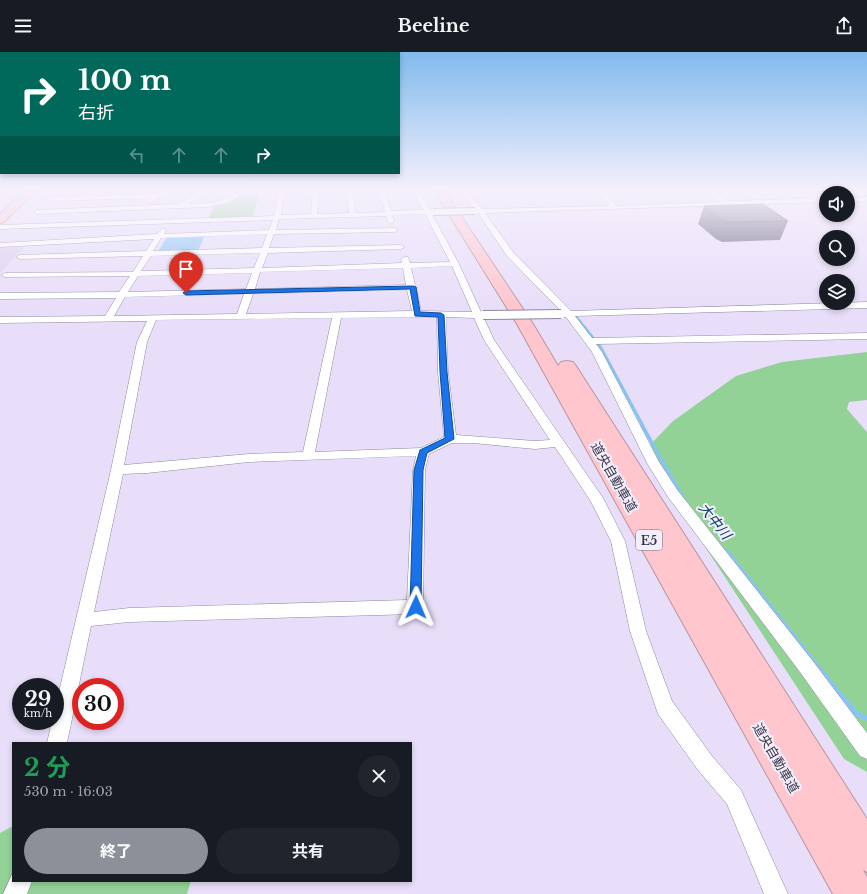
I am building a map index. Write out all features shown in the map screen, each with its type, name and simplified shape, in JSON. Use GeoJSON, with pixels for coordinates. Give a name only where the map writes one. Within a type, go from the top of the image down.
{"type":"FeatureCollection","features":[{"type":"Feature","properties":{"kind":"highway","name":"道央自動車道"},"geometry":{"type":"LineString","coordinates":[[452,228],[526,324],[855,894]]}},
{"type":"Feature","properties":{"kind":"highway","name":"道央自動車道"},"geometry":{"type":"LineString","coordinates":[[475,228],[524,299],[568,367],[689,566],[867,853]]}},
{"type":"Feature","properties":{"kind":"street"},"geometry":{"type":"LineString","coordinates":[[106,319],[164,228]]}},
{"type":"Feature","properties":{"kind":"street"},"geometry":{"type":"LineString","coordinates":[[240,317],[273,228]]}},
{"type":"Feature","properties":{"kind":"street"},"geometry":{"type":"LineString","coordinates":[[394,228],[413,287],[417,314]]}},
{"type":"Feature","properties":{"kind":"street"},"geometry":{"type":"LineString","coordinates":[[442,228],[455,264],[480,315],[493,346],[596,498],[618,541],[638,631],[665,707],[705,763],[734,797],[776,894]]}},
{"type":"Feature","properties":{"kind":"street"},"geometry":{"type":"LineString","coordinates":[[491,228],[510,254],[590,341],[601,358],[653,463],[673,494],[806,666],[867,749]]}},
{"type":"Feature","properties":{"kind":"street"},"geometry":{"type":"LineString","coordinates":[[0,245],[160,235],[272,232],[398,238]]}},
{"type":"Feature","properties":{"kind":"street"},"geometry":{"type":"LineString","coordinates":[[16,262],[147,254],[265,251],[398,238]]}},
{"type":"Feature","properties":{"kind":"street"},"geometry":{"type":"LineString","coordinates":[[2,278],[33,243]]}},
{"type":"Feature","properties":{"kind":"street"},"geometry":{"type":"LineString","coordinates":[[2,278],[455,264]]}},
{"type":"Feature","properties":{"kind":"street"},"geometry":{"type":"LineString","coordinates":[[0,296],[122,295],[413,287]]}},
{"type":"Feature","properties":{"kind":"street"},"geometry":{"type":"LineString","coordinates":[[0,320],[417,314],[480,315],[867,305]]}},
{"type":"Feature","properties":{"kind":"street"},"geometry":{"type":"LineString","coordinates":[[441,315],[443,372],[450,439]]}},
{"type":"Feature","properties":{"kind":"street"},"geometry":{"type":"LineString","coordinates":[[308,456],[337,316]]}},
{"type":"Feature","properties":{"kind":"street"},"geometry":{"type":"LineString","coordinates":[[57,742],[117,470],[142,342],[153,318]]}},
{"type":"Feature","properties":{"kind":"street"},"geometry":{"type":"LineString","coordinates":[[590,341],[867,336]]}},
{"type":"Feature","properties":{"kind":"street"},"geometry":{"type":"LineString","coordinates":[[117,470],[249,458],[423,452],[450,439],[472,439],[535,445],[558,443]]}},
{"type":"Feature","properties":{"kind":"street"},"geometry":{"type":"LineString","coordinates":[[83,620],[129,615],[416,607],[419,470],[423,452]]}},
{"type":"Feature","properties":{"kind":"street"},"geometry":{"type":"LineString","coordinates":[[15,894],[20,882]]}},
{"type":"Feature","properties":{"kind":"shaded area"},"geometry":{"type":"Polygon","coordinates":[[[24,247],[0,273],[0,248],[24,247]]]}},
{"type":"Feature","properties":{"kind":"green space"},"geometry":{"type":"Polygon","coordinates":[[[867,352],[867,400],[849,402],[847,409],[867,432],[867,772],[844,759],[664,484],[648,447],[673,421],[736,376],[782,362],[867,352]]]}},
{"type":"Feature","properties":{"kind":"green space"},"geometry":{"type":"Polygon","coordinates":[[[12,827],[12,882],[191,882],[187,894],[0,894],[0,833],[12,827]]]}},
{"type":"Feature","properties":{"kind":"water"},"geometry":{"type":"Polygon","coordinates":[[[204,237],[198,251],[158,252],[166,238],[204,237]]]}},
{"type":"Feature","properties":{"kind":"waterway","name":"大中川"},"geometry":{"type":"LineString","coordinates":[[575,315],[586,329]]}},
{"type":"Feature","properties":{"kind":"waterway","name":"大中川"},"geometry":{"type":"LineString","coordinates":[[585,328],[601,348],[643,426]]}},
{"type":"Feature","properties":{"kind":"waterway","name":"大中川"},"geometry":{"type":"LineString","coordinates":[[642,425],[683,498]]}},
{"type":"Feature","properties":{"kind":"waterway","name":"大中川"},"geometry":{"type":"LineString","coordinates":[[726,551],[845,701]]}},
{"type":"Feature","properties":{"kind":"waterway","name":"大中川"},"geometry":{"type":"LineString","coordinates":[[845,700],[856,714],[867,718]]}},
{"type":"Feature","properties":{"kind":"route"},"geometry":{"type":"LineString","coordinates":[[186,293],[413,287],[417,314],[441,315],[443,372],[450,439],[423,452],[419,470],[416,607]]}}]}
